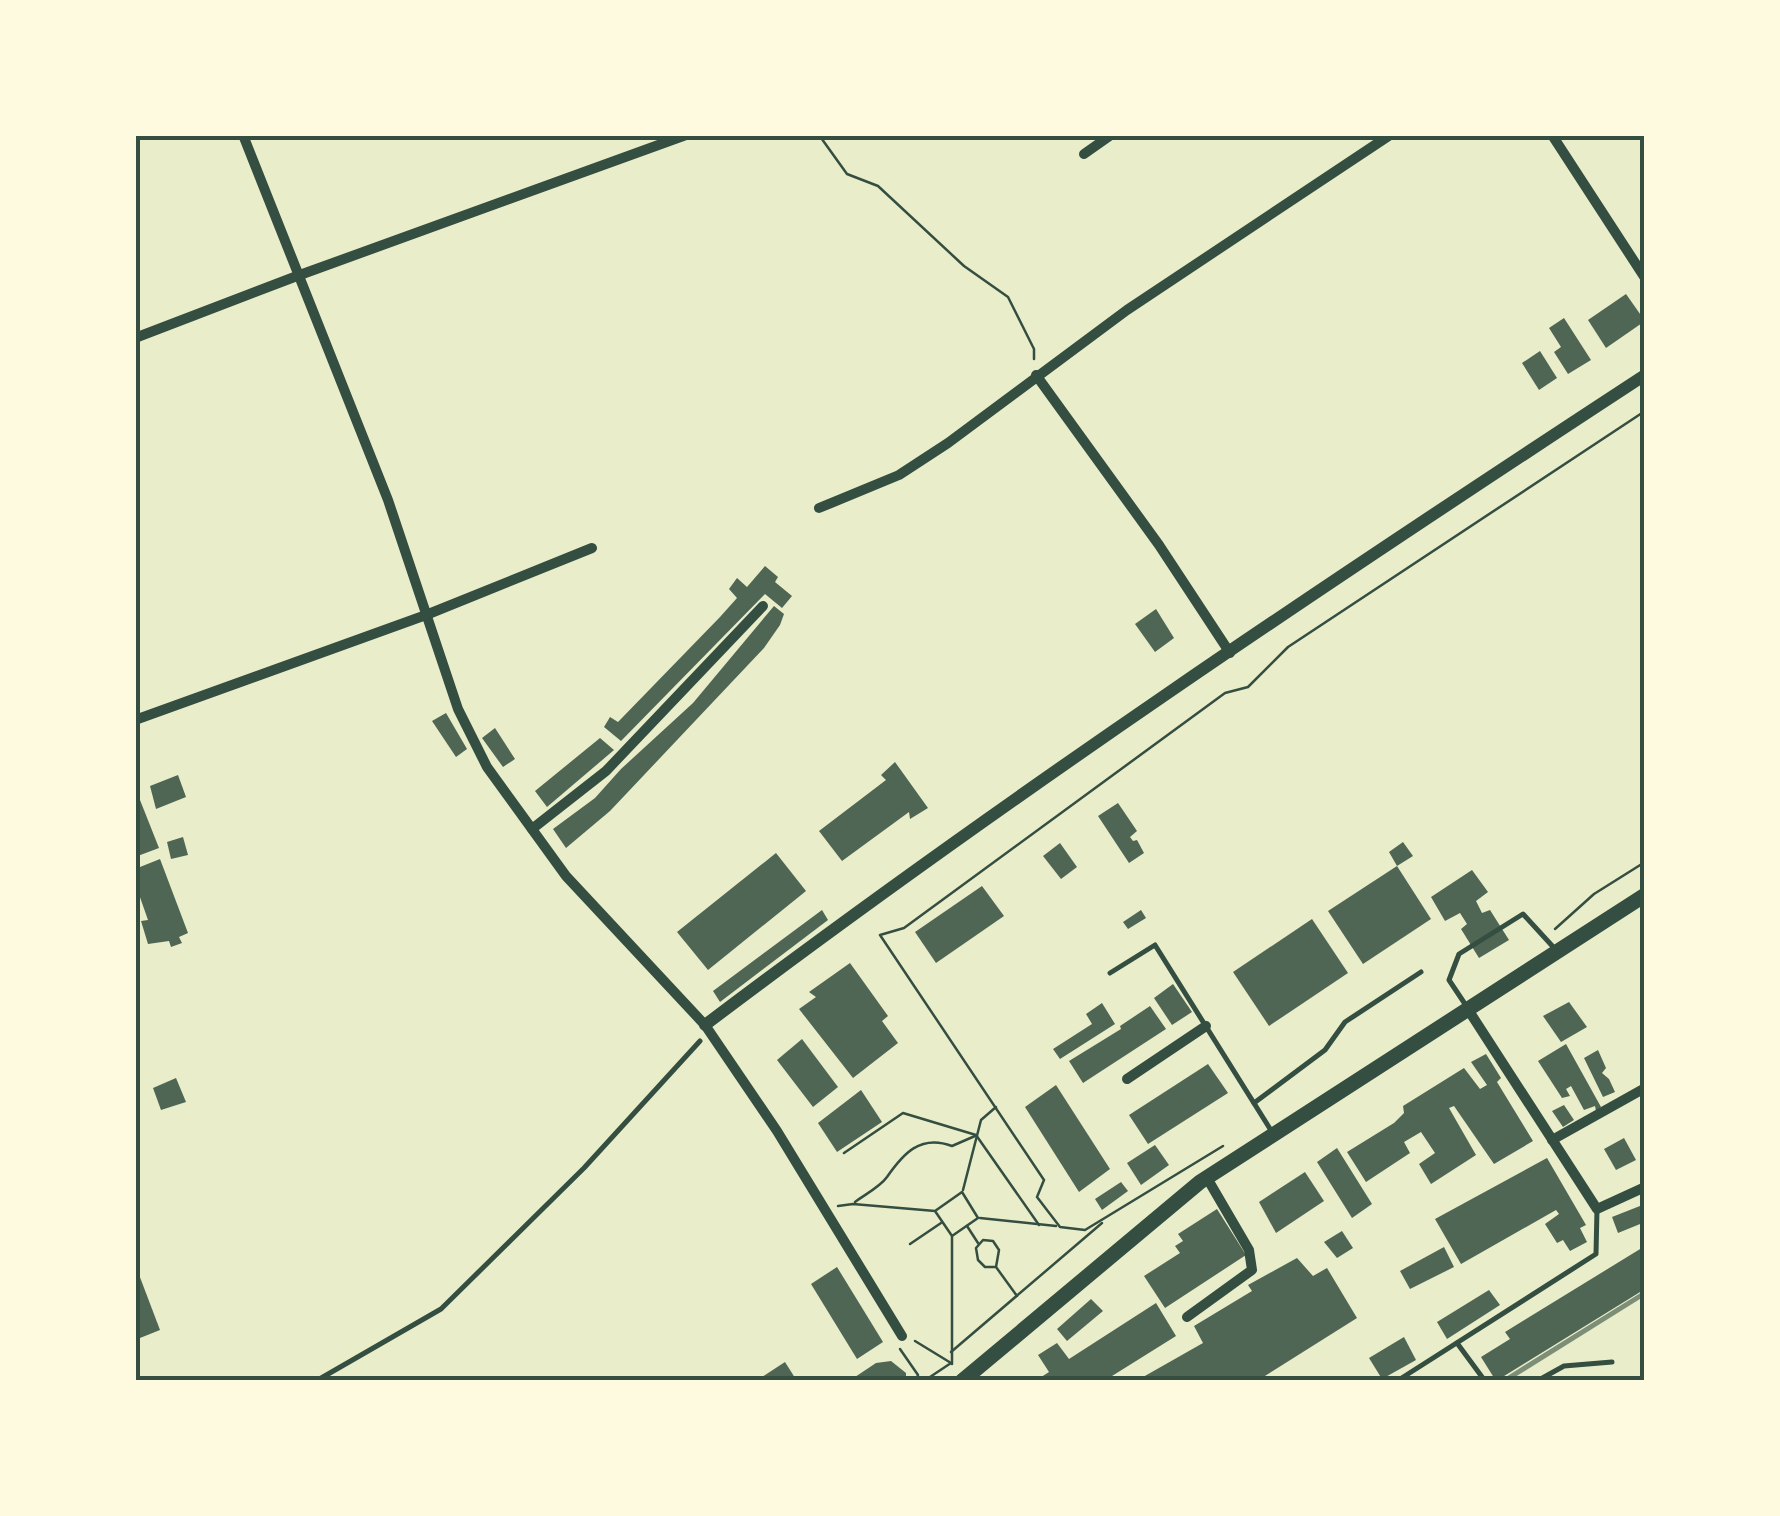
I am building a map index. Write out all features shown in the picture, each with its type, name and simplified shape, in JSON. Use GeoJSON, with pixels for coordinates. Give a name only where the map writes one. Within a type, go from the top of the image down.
{"type":"FeatureCollection","features":[{"type":"Feature","properties":{"kind":"main road"},"geometry":{"type":"LineString","coordinates":[[963,1380],[1207,1178],[1645,895]]}},
{"type":"Feature","properties":{"kind":"street"},"geometry":{"type":"LineString","coordinates":[[243,135],[388,500],[458,709],[480,753],[566,876],[705,1026],[777,1131],[902,1336]]}},
{"type":"Feature","properties":{"kind":"street"},"geometry":{"type":"LineString","coordinates":[[135,338],[686,135]]}},
{"type":"Feature","properties":{"kind":"street"},"geometry":{"type":"LineString","coordinates":[[1084,154],[1112,135]]}},
{"type":"Feature","properties":{"kind":"street"},"geometry":{"type":"LineString","coordinates":[[818,508],[900,474],[948,444],[1127,310],[1390,135]]}},
{"type":"Feature","properties":{"kind":"street"},"geometry":{"type":"LineString","coordinates":[[1552,135],[1645,278]]}},
{"type":"Feature","properties":{"kind":"street"},"geometry":{"type":"LineString","coordinates":[[700,1040],[705,1026],[1000,812],[1406,531],[1645,374]]}},
{"type":"Feature","properties":{"kind":"street"},"geometry":{"type":"LineString","coordinates":[[1036,376],[1159,545],[1230,653]]}},
{"type":"Feature","properties":{"kind":"street"},"geometry":{"type":"LineString","coordinates":[[135,720],[426,616],[592,548]]}},
{"type":"Feature","properties":{"kind":"street"},"geometry":{"type":"LineString","coordinates":[[532,829],[606,771],[763,606]]}},
{"type":"Feature","properties":{"kind":"street"},"geometry":{"type":"LineString","coordinates":[[1469,1010],[1597,1209],[1645,1188]]}},
{"type":"Feature","properties":{"kind":"street"},"geometry":{"type":"LineString","coordinates":[[1127,1079],[1206,1026]]}},
{"type":"Feature","properties":{"kind":"street"},"geometry":{"type":"LineString","coordinates":[[1552,1140],[1645,1088]]}},
{"type":"Feature","properties":{"kind":"street"},"geometry":{"type":"LineString","coordinates":[[1187,1317],[1252,1270],[1249,1250],[1207,1178]]}},
{"type":"Feature","properties":{"kind":"lane"},"geometry":{"type":"LineString","coordinates":[[1469,1010],[1449,980],[1459,954],[1523,914],[1558,952]]}},
{"type":"Feature","properties":{"kind":"lane"},"geometry":{"type":"LineString","coordinates":[[1110,972],[1155,944],[1274,1134]]}},
{"type":"Feature","properties":{"kind":"lane"},"geometry":{"type":"LineString","coordinates":[[1254,1103],[1325,1050],[1345,1022],[1421,972]]}},
{"type":"Feature","properties":{"kind":"lane"},"geometry":{"type":"LineString","coordinates":[[316,1381],[441,1309],[584,1168],[700,1040]]}},
{"type":"Feature","properties":{"kind":"lane"},"geometry":{"type":"LineString","coordinates":[[1398,1381],[1596,1254],[1597,1209]]}},
{"type":"Feature","properties":{"kind":"lane"},"geometry":{"type":"LineString","coordinates":[[1457,1343],[1485,1381]]}},
{"type":"Feature","properties":{"kind":"lane"},"geometry":{"type":"LineString","coordinates":[[1537,1381],[1564,1366],[1612,1362]]}},
{"type":"Feature","properties":{"kind":"path"},"geometry":{"type":"LineString","coordinates":[[820,135],[847,174],[878,186],[964,266],[1008,296],[1034,349],[1036,376]]}},
{"type":"Feature","properties":{"kind":"path"},"geometry":{"type":"LineString","coordinates":[[1234,1140],[1085,1230],[1060,1227],[1037,1197],[1044,1180],[880,936],[904,928],[1225,693],[1248,687],[1288,646],[1645,411]]}},
{"type":"Feature","properties":{"kind":"path"},"geometry":{"type":"LineString","coordinates":[[1545,938],[1594,894],[1645,862]]}},
{"type":"Feature","properties":{"kind":"path"},"geometry":{"type":"LineString","coordinates":[[824,1208],[853,1204],[935,1211],[962,1192],[981,1120],[996,1106]]}},
{"type":"Feature","properties":{"kind":"path"},"geometry":{"type":"LineString","coordinates":[[844,1153],[903,1112],[976,1136],[1039,1224]]}},
{"type":"Feature","properties":{"kind":"path"},"geometry":{"type":"LineString","coordinates":[[853,1204],[920,1143],[952,1146],[976,1136]]}},
{"type":"Feature","properties":{"kind":"path"},"geometry":{"type":"LineString","coordinates":[[962,1192],[978,1218]]}},
{"type":"Feature","properties":{"kind":"path"},"geometry":{"type":"LineString","coordinates":[[935,1211],[952,1236],[952,1363]]}},
{"type":"Feature","properties":{"kind":"path"},"geometry":{"type":"LineString","coordinates":[[952,1236],[978,1218],[1067,1228]]}},
{"type":"Feature","properties":{"kind":"path"},"geometry":{"type":"LineString","coordinates":[[951,1352],[1106,1218]]}},
{"type":"Feature","properties":{"kind":"path"},"geometry":{"type":"LineString","coordinates":[[910,1244],[942,1222]]}},
{"type":"Feature","properties":{"kind":"path"},"geometry":{"type":"LineString","coordinates":[[967,1226],[979,1244]]}},
{"type":"Feature","properties":{"kind":"path"},"geometry":{"type":"LineString","coordinates":[[996,1268],[985,1267],[978,1260],[976,1248],[983,1240],[992,1241],[998,1250],[996,1268],[1018,1297]]}},
{"type":"Feature","properties":{"kind":"path"},"geometry":{"type":"LineString","coordinates":[[916,1381],[918,1375],[897,1345],[902,1336],[925,1345],[952,1363],[963,1380]]}},
{"type":"Feature","properties":{"kind":"path"},"geometry":{"type":"LineString","coordinates":[[924,1381],[952,1363]]}},
{"type":"Feature","properties":{"kind":"building"},"geometry":{"type":"Polygon","coordinates":[[[1626,294],[1645,321],[1606,348],[1588,320],[1626,294]]]}},
{"type":"Feature","properties":{"kind":"building"},"geometry":{"type":"Polygon","coordinates":[[[1564,318],[1591,360],[1568,374],[1554,352],[1561,347],[1549,328],[1564,318]]]}},
{"type":"Feature","properties":{"kind":"building"},"geometry":{"type":"Polygon","coordinates":[[[1540,351],[1557,378],[1539,390],[1522,363],[1540,351]]]}},
{"type":"Feature","properties":{"kind":"building"},"geometry":{"type":"Polygon","coordinates":[[[765,566],[778,577],[775,582],[792,596],[782,608],[765,594],[621,741],[604,727],[610,717],[618,722],[737,598],[729,589],[737,578],[747,587],[765,566]]]}},
{"type":"Feature","properties":{"kind":"building"},"geometry":{"type":"Polygon","coordinates":[[[774,606],[784,614],[764,648],[610,811],[566,848],[553,829],[595,798],[693,703],[774,606]]]}},
{"type":"Feature","properties":{"kind":"building"},"geometry":{"type":"Polygon","coordinates":[[[1156,609],[1174,638],[1155,652],[1135,624],[1156,609]]]}},
{"type":"Feature","properties":{"kind":"building"},"geometry":{"type":"Polygon","coordinates":[[[446,713],[467,749],[456,757],[432,721],[446,713]]]}},
{"type":"Feature","properties":{"kind":"building"},"geometry":{"type":"Polygon","coordinates":[[[495,728],[515,759],[503,767],[482,738],[495,728]]]}},
{"type":"Feature","properties":{"kind":"building"},"geometry":{"type":"Polygon","coordinates":[[[600,738],[614,750],[547,807],[535,791],[600,738]]]}},
{"type":"Feature","properties":{"kind":"building"},"geometry":{"type":"Polygon","coordinates":[[[895,762],[928,808],[910,819],[909,812],[842,861],[819,831],[886,780],[881,775],[895,762]]]}},
{"type":"Feature","properties":{"kind":"building"},"geometry":{"type":"Polygon","coordinates":[[[178,775],[186,797],[156,809],[150,786],[178,775]]]}},
{"type":"Feature","properties":{"kind":"building"},"geometry":{"type":"Polygon","coordinates":[[[140,800],[159,848],[135,857],[135,801],[140,800]]]}},
{"type":"Feature","properties":{"kind":"building"},"geometry":{"type":"Polygon","coordinates":[[[1118,803],[1137,831],[1130,837],[1137,840],[1144,853],[1129,863],[1098,816],[1118,803]]]}},
{"type":"Feature","properties":{"kind":"building"},"geometry":{"type":"Polygon","coordinates":[[[183,837],[188,855],[171,859],[167,842],[183,837]]]}},
{"type":"Feature","properties":{"kind":"building"},"geometry":{"type":"Polygon","coordinates":[[[1403,842],[1413,856],[1397,866],[1389,852],[1403,842]]]}},
{"type":"Feature","properties":{"kind":"building"},"geometry":{"type":"Polygon","coordinates":[[[1060,843],[1077,867],[1061,879],[1043,856],[1060,843]]]}},
{"type":"Feature","properties":{"kind":"building"},"geometry":{"type":"Polygon","coordinates":[[[776,853],[806,891],[708,970],[677,932],[776,853]]]}},
{"type":"Feature","properties":{"kind":"building"},"geometry":{"type":"Polygon","coordinates":[[[160,859],[188,933],[179,937],[182,943],[171,947],[169,941],[148,944],[141,921],[148,920],[135,883],[135,869],[160,859]]]}},
{"type":"Feature","properties":{"kind":"building"},"geometry":{"type":"Polygon","coordinates":[[[1397,866],[1431,919],[1363,964],[1328,911],[1397,866]]]}},
{"type":"Feature","properties":{"kind":"building"},"geometry":{"type":"Polygon","coordinates":[[[1472,870],[1488,892],[1476,901],[1482,913],[1490,910],[1509,940],[1479,958],[1461,929],[1467,924],[1460,913],[1445,921],[1431,897],[1472,870]]]}},
{"type":"Feature","properties":{"kind":"building"},"geometry":{"type":"Polygon","coordinates":[[[982,886],[1004,916],[936,963],[915,932],[982,886]]]}},
{"type":"Feature","properties":{"kind":"building"},"geometry":{"type":"Polygon","coordinates":[[[822,910],[828,920],[720,1002],[713,991],[822,910]]]}},
{"type":"Feature","properties":{"kind":"building"},"geometry":{"type":"Polygon","coordinates":[[[1141,910],[1146,918],[1128,929],[1123,922],[1141,910]]]}},
{"type":"Feature","properties":{"kind":"building"},"geometry":{"type":"Polygon","coordinates":[[[1312,919],[1348,973],[1269,1026],[1233,972],[1312,919]]]}},
{"type":"Feature","properties":{"kind":"building"},"geometry":{"type":"Polygon","coordinates":[[[850,963],[888,1016],[882,1021],[898,1043],[853,1078],[799,1009],[816,997],[809,992],[850,963]]]}},
{"type":"Feature","properties":{"kind":"building"},"geometry":{"type":"Polygon","coordinates":[[[1173,984],[1192,1012],[1172,1025],[1154,998],[1173,984]]]}},
{"type":"Feature","properties":{"kind":"building"},"geometry":{"type":"Polygon","coordinates":[[[1569,1002],[1587,1027],[1561,1042],[1543,1016],[1569,1002]]]}},
{"type":"Feature","properties":{"kind":"building"},"geometry":{"type":"Polygon","coordinates":[[[1102,1003],[1115,1024],[1060,1059],[1053,1049],[1092,1024],[1086,1014],[1102,1003]]]}},
{"type":"Feature","properties":{"kind":"building"},"geometry":{"type":"Polygon","coordinates":[[[1150,1006],[1166,1029],[1083,1083],[1069,1061],[1150,1006]]]}},
{"type":"Feature","properties":{"kind":"building"},"geometry":{"type":"Polygon","coordinates":[[[802,1039],[838,1087],[813,1107],[777,1060],[802,1039]]]}},
{"type":"Feature","properties":{"kind":"building"},"geometry":{"type":"Polygon","coordinates":[[[1566,1044],[1601,1107],[1596,1111],[1595,1106],[1584,1110],[1571,1086],[1566,1089],[1570,1096],[1562,1098],[1538,1061],[1566,1044]]]}},
{"type":"Feature","properties":{"kind":"building"},"geometry":{"type":"Polygon","coordinates":[[[1598,1050],[1606,1068],[1602,1073],[1615,1092],[1603,1097],[1584,1058],[1598,1050]]]}},
{"type":"Feature","properties":{"kind":"building"},"geometry":{"type":"Polygon","coordinates":[[[1486,1054],[1501,1078],[1497,1082],[1533,1141],[1494,1164],[1454,1106],[1449,1108],[1476,1155],[1431,1184],[1419,1164],[1435,1153],[1421,1132],[1404,1142],[1410,1153],[1366,1182],[1347,1152],[1394,1123],[1404,1113],[1403,1106],[1464,1068],[1480,1089],[1487,1085],[1471,1062],[1486,1054]]]}},
{"type":"Feature","properties":{"kind":"building"},"geometry":{"type":"Polygon","coordinates":[[[1208,1064],[1228,1093],[1148,1144],[1129,1115],[1208,1064]]]}},
{"type":"Feature","properties":{"kind":"building"},"geometry":{"type":"Polygon","coordinates":[[[176,1078],[186,1102],[161,1110],[153,1088],[176,1078]]]}},
{"type":"Feature","properties":{"kind":"building"},"geometry":{"type":"Polygon","coordinates":[[[1056,1085],[1110,1169],[1079,1192],[1025,1107],[1056,1085]]]}},
{"type":"Feature","properties":{"kind":"building"},"geometry":{"type":"Polygon","coordinates":[[[861,1090],[882,1122],[837,1152],[818,1123],[861,1090]]]}},
{"type":"Feature","properties":{"kind":"building"},"geometry":{"type":"Polygon","coordinates":[[[1564,1105],[1574,1120],[1563,1127],[1552,1111],[1564,1105]]]}},
{"type":"Feature","properties":{"kind":"building"},"geometry":{"type":"Polygon","coordinates":[[[1624,1138],[1636,1160],[1616,1170],[1604,1149],[1624,1138]]]}},
{"type":"Feature","properties":{"kind":"building"},"geometry":{"type":"Polygon","coordinates":[[[1155,1145],[1169,1165],[1141,1185],[1127,1163],[1155,1145]]]}},
{"type":"Feature","properties":{"kind":"building"},"geometry":{"type":"Polygon","coordinates":[[[1337,1148],[1372,1204],[1352,1218],[1317,1162],[1337,1148]]]}},
{"type":"Feature","properties":{"kind":"building"},"geometry":{"type":"Polygon","coordinates":[[[1547,1158],[1586,1225],[1580,1228],[1587,1242],[1570,1251],[1563,1240],[1557,1243],[1545,1224],[1559,1214],[1556,1210],[1461,1264],[1435,1219],[1547,1158]]]}},
{"type":"Feature","properties":{"kind":"building"},"geometry":{"type":"Polygon","coordinates":[[[1305,1172],[1324,1201],[1276,1233],[1259,1202],[1305,1172]]]}},
{"type":"Feature","properties":{"kind":"building"},"geometry":{"type":"Polygon","coordinates":[[[1121,1182],[1128,1191],[1102,1210],[1095,1199],[1121,1182]]]}},
{"type":"Feature","properties":{"kind":"building"},"geometry":{"type":"Polygon","coordinates":[[[1645,1204],[1645,1222],[1618,1233],[1612,1217],[1645,1204]]]}},
{"type":"Feature","properties":{"kind":"building"},"geometry":{"type":"Polygon","coordinates":[[[1217,1209],[1246,1255],[1165,1308],[1144,1276],[1180,1253],[1175,1246],[1183,1241],[1178,1234],[1217,1209]]]}},
{"type":"Feature","properties":{"kind":"building"},"geometry":{"type":"Polygon","coordinates":[[[1342,1231],[1353,1248],[1337,1258],[1324,1242],[1342,1231]]]}},
{"type":"Feature","properties":{"kind":"building"},"geometry":{"type":"Polygon","coordinates":[[[1645,1246],[1645,1289],[1496,1381],[1481,1357],[1510,1339],[1505,1332],[1645,1246]]]}},
{"type":"Feature","properties":{"kind":"building"},"geometry":{"type":"Polygon","coordinates":[[[1444,1247],[1454,1267],[1410,1289],[1400,1271],[1444,1247]]]}},
{"type":"Feature","properties":{"kind":"building"},"geometry":{"type":"Polygon","coordinates":[[[1297,1258],[1313,1276],[1327,1268],[1357,1318],[1257,1381],[1136,1381],[1203,1343],[1194,1326],[1252,1291],[1248,1285],[1297,1258]]]}},
{"type":"Feature","properties":{"kind":"building"},"geometry":{"type":"Polygon","coordinates":[[[837,1267],[883,1342],[857,1359],[811,1284],[837,1267]]]}},
{"type":"Feature","properties":{"kind":"building"},"geometry":{"type":"Polygon","coordinates":[[[138,1272],[160,1330],[135,1340],[135,1273],[138,1272]]]}},
{"type":"Feature","properties":{"kind":"building"},"geometry":{"type":"Polygon","coordinates":[[[1489,1290],[1500,1305],[1447,1339],[1437,1322],[1489,1290]]]}},
{"type":"Feature","properties":{"kind":"building"},"geometry":{"type":"Polygon","coordinates":[[[1091,1299],[1103,1311],[1067,1341],[1057,1329],[1091,1299]]]}},
{"type":"Feature","properties":{"kind":"building"},"geometry":{"type":"Polygon","coordinates":[[[1156,1303],[1176,1336],[1104,1381],[1035,1381],[1049,1372],[1038,1355],[1057,1343],[1069,1359],[1156,1303]]]}},
{"type":"Feature","properties":{"kind":"building"},"geometry":{"type":"Polygon","coordinates":[[[1404,1337],[1416,1360],[1382,1379],[1369,1358],[1404,1337]]]}},
{"type":"Feature","properties":{"kind":"building"},"geometry":{"type":"Polygon","coordinates":[[[891,1361],[906,1373],[906,1381],[849,1381],[876,1363],[891,1361]]]}},
{"type":"Feature","properties":{"kind":"building"},"geometry":{"type":"Polygon","coordinates":[[[785,1362],[797,1381],[756,1381],[785,1362]]]}},
{"type":"Feature","properties":{"kind":"railway"},"geometry":{"type":"LineString","coordinates":[[1504,1381],[1645,1293]]}}]}
